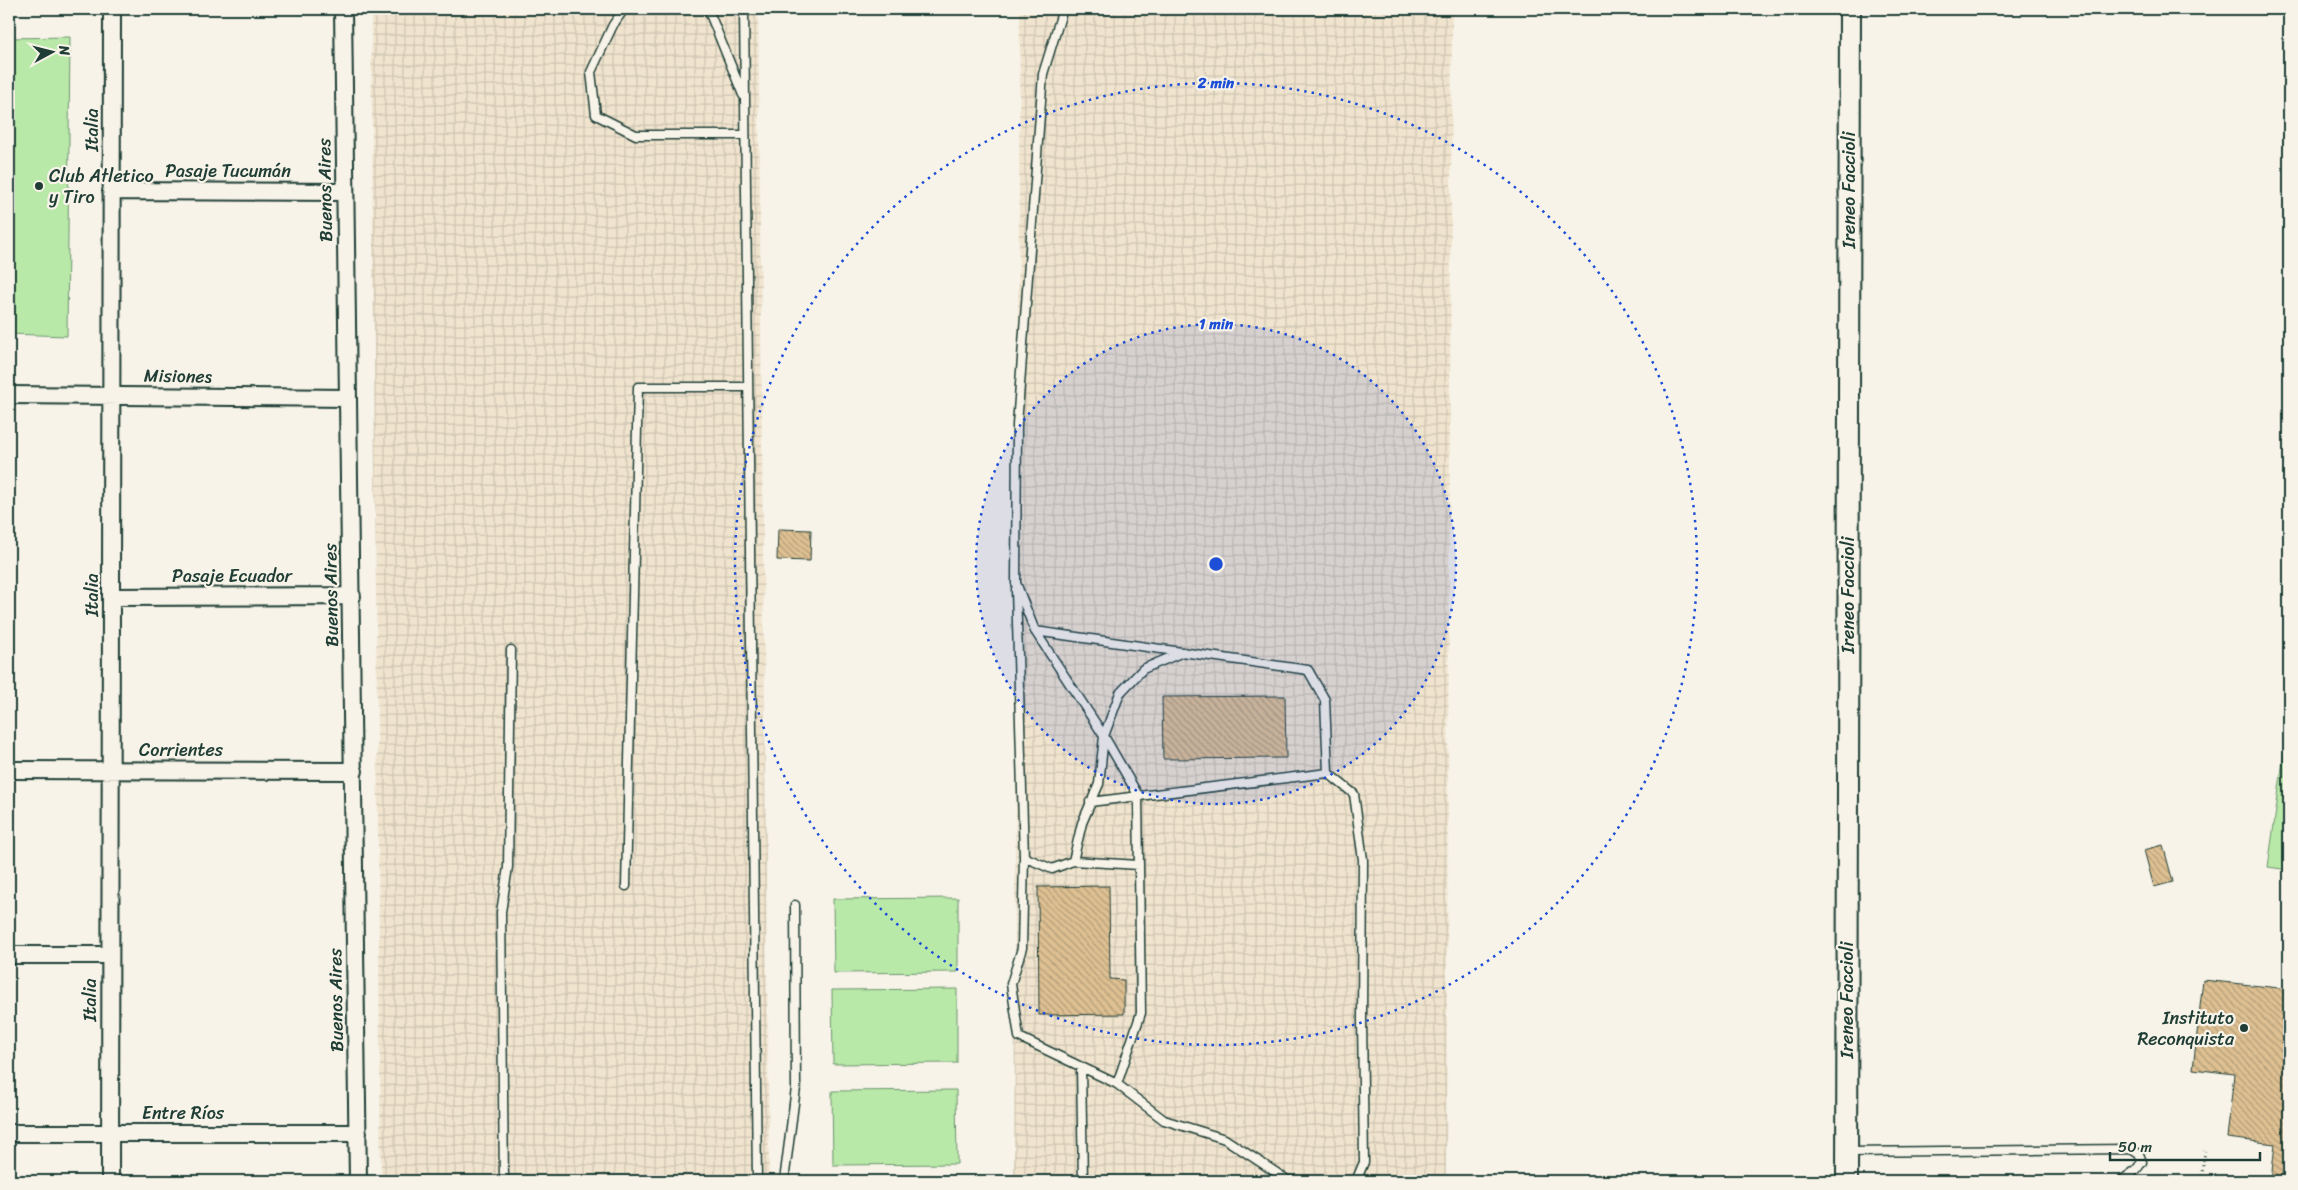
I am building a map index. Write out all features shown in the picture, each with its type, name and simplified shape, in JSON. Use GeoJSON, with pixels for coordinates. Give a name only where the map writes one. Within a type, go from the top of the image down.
{"type":"FeatureCollection","features":[{"type":"Feature","properties":{"kind":"street","name":"Italia"},"geometry":{"type":"LineString","coordinates":[[110,1181],[112,9]]}},
{"type":"Feature","properties":{"kind":"street","name":"Buenos Aires"},"geometry":{"type":"LineString","coordinates":[[343,9],[358,1181]]}},
{"type":"Feature","properties":{"kind":"street","name":"Ireneo Faccioli"},"geometry":{"type":"LineString","coordinates":[[1847,1181],[1850,9]]}},
{"type":"Feature","properties":{"kind":"street","name":"Pasaje Tucumán"},"geometry":{"type":"LineString","coordinates":[[112,191],[345,192]]}},
{"type":"Feature","properties":{"kind":"street","name":"Misiones"},"geometry":{"type":"LineString","coordinates":[[9,395],[347,398]]}},
{"type":"Feature","properties":{"kind":"street","name":"Pasaje Ecuador"},"geometry":{"type":"LineString","coordinates":[[112,597],[352,596]]}},
{"type":"Feature","properties":{"kind":"street","name":"Corrientes"},"geometry":{"type":"LineString","coordinates":[[9,770],[354,771]]}},
{"type":"Feature","properties":{"kind":"street"},"geometry":{"type":"LineString","coordinates":[[9,955],[110,955]]}},
{"type":"Feature","properties":{"kind":"street","name":"Entre Ríos"},"geometry":{"type":"LineString","coordinates":[[9,1133],[358,1133]]}},
{"type":"Feature","properties":{"kind":"lane"},"geometry":{"type":"LineString","coordinates":[[624,9],[613,24],[591,72],[596,115],[636,135],[745,135]]}},
{"type":"Feature","properties":{"kind":"lane"},"geometry":{"type":"LineString","coordinates":[[708,9],[745,99]]}},
{"type":"Feature","properties":{"kind":"lane"},"geometry":{"type":"LineString","coordinates":[[744,9],[758,1181]]}},
{"type":"Feature","properties":{"kind":"lane"},"geometry":{"type":"LineString","coordinates":[[1063,9],[1043,74],[1016,424],[1016,583],[1024,857],[1022,948],[1011,984],[1019,1037],[1117,1084],[1164,1120],[1225,1139],[1289,1181]]}},
{"type":"Feature","properties":{"kind":"lane"},"geometry":{"type":"LineString","coordinates":[[626,886],[638,387],[748,387]]}},
{"type":"Feature","properties":{"kind":"lane"},"geometry":{"type":"LineString","coordinates":[[1016,583],[1035,631],[1104,736],[1138,795],[1141,1013],[1117,1084]]}},
{"type":"Feature","properties":{"kind":"lane"},"geometry":{"type":"LineString","coordinates":[[1035,631],[1308,670],[1325,700],[1328,773]]}},
{"type":"Feature","properties":{"kind":"lane"},"geometry":{"type":"LineString","coordinates":[[504,1181],[501,912],[508,867],[511,650]]}},
{"type":"Feature","properties":{"kind":"lane"},"geometry":{"type":"LineString","coordinates":[[1073,861],[1082,823],[1098,784],[1104,736],[1120,693],[1144,669],[1183,652]]}},
{"type":"Feature","properties":{"kind":"lane"},"geometry":{"type":"LineString","coordinates":[[1090,802],[1328,773],[1354,794],[1363,860],[1362,1019],[1364,1162],[1356,1181]]}},
{"type":"Feature","properties":{"kind":"lane"},"geometry":{"type":"LineString","coordinates":[[1024,857],[1052,869],[1073,861],[1139,866]]}},
{"type":"Feature","properties":{"kind":"lane"},"geometry":{"type":"LineString","coordinates":[[784,1181],[796,1088],[795,905]]}},
{"type":"Feature","properties":{"kind":"lane"},"geometry":{"type":"LineString","coordinates":[[1081,1067],[1083,1181]]}},
{"type":"Feature","properties":{"kind":"lane"},"geometry":{"type":"LineString","coordinates":[[1847,1152],[2131,1149],[2139,1154],[2142,1162],[2136,1170],[2121,1181]]}},
{"type":"Feature","properties":{"kind":"path"},"geometry":{"type":"LineString","coordinates":[[2201,1181],[2205,1151]]}},
{"type":"Feature","properties":{"kind":"shaded area"},"geometry":{"type":"Polygon","coordinates":[[[371,9],[758,9],[769,1181],[381,1181],[371,9]]]}},
{"type":"Feature","properties":{"kind":"shaded area"},"geometry":{"type":"Polygon","coordinates":[[[1020,9],[1452,9],[1446,1181],[1014,1181],[1020,9]]]}},
{"type":"Feature","properties":{"kind":"green space","name":"Club Atletico y Tiro"},"geometry":{"type":"Polygon","coordinates":[[[70,37],[67,336],[9,334],[9,38],[70,37]]]}},
{"type":"Feature","properties":{"kind":"green space"},"geometry":{"type":"Polygon","coordinates":[[[2289,718],[2289,870],[2268,867],[2289,718]]]}},
{"type":"Feature","properties":{"kind":"green space"},"geometry":{"type":"Polygon","coordinates":[[[958,898],[958,972],[834,973],[833,899],[958,898]]]}},
{"type":"Feature","properties":{"kind":"green space"},"geometry":{"type":"Polygon","coordinates":[[[957,989],[957,1063],[833,1064],[832,990],[957,989]]]}},
{"type":"Feature","properties":{"kind":"green space"},"geometry":{"type":"Polygon","coordinates":[[[956,1090],[957,1164],[833,1165],[832,1091],[956,1090]]]}},
{"type":"Feature","properties":{"kind":"building"},"geometry":{"type":"Polygon","coordinates":[[[778,529],[811,530],[810,561],[777,560],[778,529]]]}},
{"type":"Feature","properties":{"kind":"building"},"geometry":{"type":"Polygon","coordinates":[[[1285,696],[1286,758],[1163,759],[1162,697],[1285,696]]]}},
{"type":"Feature","properties":{"kind":"building"},"geometry":{"type":"Polygon","coordinates":[[[2163,845],[2173,882],[2154,887],[2144,850],[2163,845]]]}},
{"type":"Feature","properties":{"kind":"building"},"geometry":{"type":"Polygon","coordinates":[[[1109,886],[1110,979],[1124,980],[1124,1014],[1039,1015],[1038,887],[1109,886]]]}},
{"type":"Feature","properties":{"kind":"building","name":"Instituto Reconquista"},"geometry":{"type":"Polygon","coordinates":[[[2203,980],[2289,989],[2289,1181],[2271,1181],[2275,1144],[2227,1138],[2234,1074],[2193,1069],[2203,980]]]}},
{"type":"Feature","properties":{"kind":"place","name":"Club Atletico y Tiro"},"geometry":{"type":"Point","coordinates":[39,186]}},
{"type":"Feature","properties":{"kind":"place","name":"Instituto Reconquista"},"geometry":{"type":"Point","coordinates":[2244,1028]}}]}
